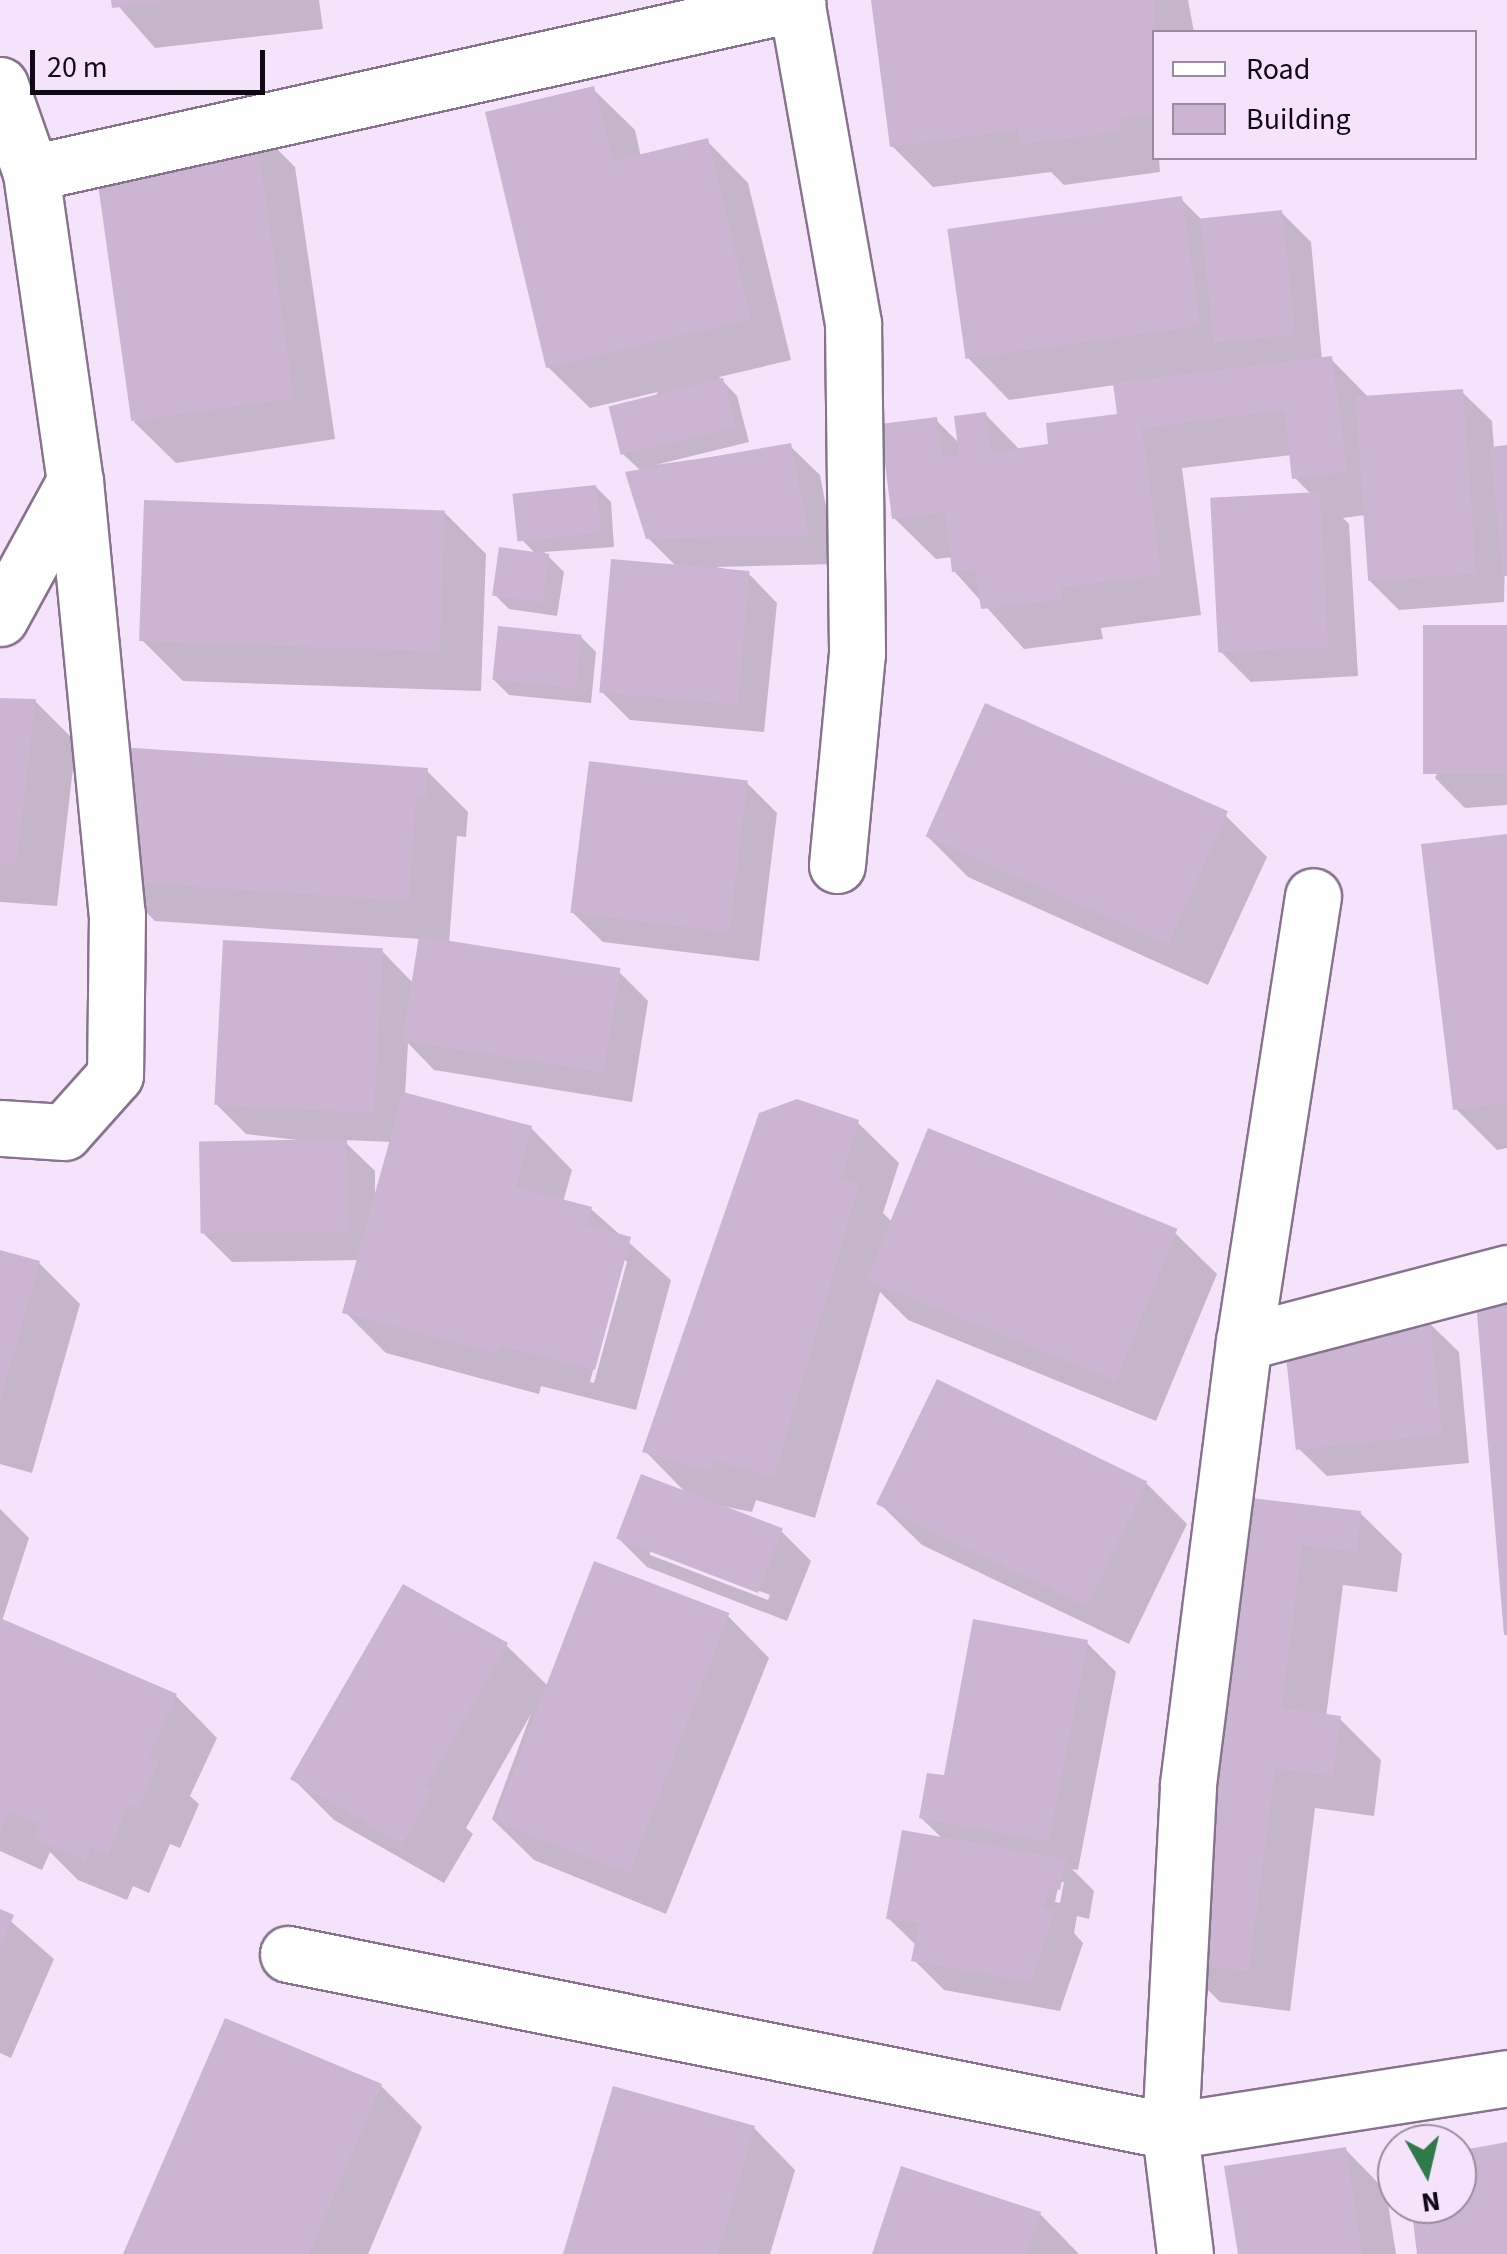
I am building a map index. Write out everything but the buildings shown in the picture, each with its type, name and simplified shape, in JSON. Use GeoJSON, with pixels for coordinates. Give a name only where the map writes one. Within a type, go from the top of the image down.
{"type":"FeatureCollection","features":[{"type":"Feature","properties":{"kind":"street"},"geometry":{"type":"LineString","coordinates":[[31,173],[797,1],[853,323],[857,653],[837,866]]}},
{"type":"Feature","properties":{"kind":"street"},"geometry":{"type":"LineString","coordinates":[[0,85],[31,173],[74,481],[117,914],[115,1074],[64,1132],[0,1128]]}},
{"type":"Feature","properties":{"kind":"street"},"geometry":{"type":"LineString","coordinates":[[0,618],[74,481]]}},
{"type":"Feature","properties":{"kind":"street"},"geometry":{"type":"LineString","coordinates":[[1184,2254],[1170,2131],[1188,1784],[1244,1342],[1313,896]]}},
{"type":"Feature","properties":{"kind":"street"},"geometry":{"type":"LineString","coordinates":[[1244,1342],[1507,1273]]}},
{"type":"Feature","properties":{"kind":"street"},"geometry":{"type":"LineString","coordinates":[[288,1954],[1170,2131],[1507,2078]]}}]}
